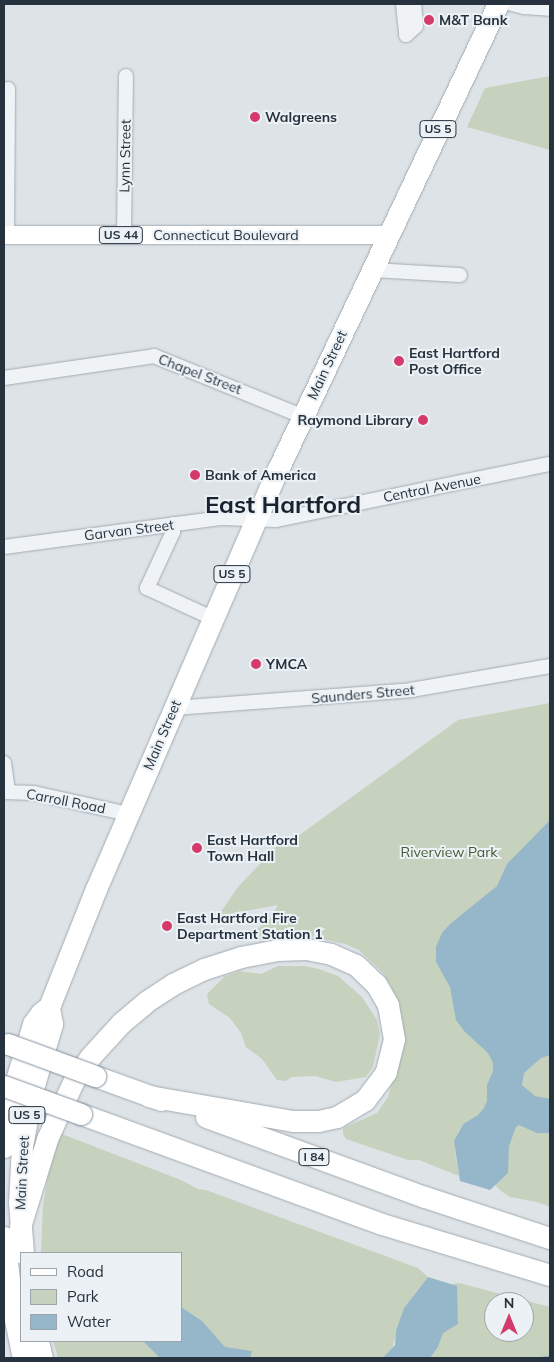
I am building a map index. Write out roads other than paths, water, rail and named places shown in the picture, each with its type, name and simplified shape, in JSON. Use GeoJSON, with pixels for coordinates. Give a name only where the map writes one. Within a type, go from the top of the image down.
{"type":"FeatureCollection","features":[{"type":"Feature","properties":{"kind":"highway","name":"Main Street"},"geometry":{"type":"LineString","coordinates":[[5,1129],[29,1036],[39,1015],[49,1007],[86,913],[212,618],[302,416],[498,4]]}},
{"type":"Feature","properties":{"kind":"highway"},"geometry":{"type":"LineString","coordinates":[[14,1237],[47,1139],[74,1080],[95,1051],[121,1023],[147,1001],[173,984],[204,969],[241,957],[277,950],[306,949],[340,957],[361,968],[376,984],[388,1005],[394,1039],[386,1072],[365,1100],[337,1117],[318,1122],[293,1122],[149,1096]]}},
{"type":"Feature","properties":{"kind":"highway","name":"Main Street"},"geometry":{"type":"LineString","coordinates":[[23,1358],[8,1300],[24,1135],[34,1081],[52,1024],[49,1007]]}},
{"type":"Feature","properties":{"kind":"highway","name":"I 84"},"geometry":{"type":"LineString","coordinates":[[6,1043],[424,1197],[550,1238]]}},
{"type":"Feature","properties":{"kind":"highway"},"geometry":{"type":"LineString","coordinates":[[4,1086],[382,1224],[550,1275]]}},
{"type":"Feature","properties":{"kind":"highway"},"geometry":{"type":"LineString","coordinates":[[38,1342],[42,1358]]}},
{"type":"Feature","properties":{"kind":"main road","name":"Connecticut Boulevard"},"geometry":{"type":"LineString","coordinates":[[5,235],[388,235]]}},
{"type":"Feature","properties":{"kind":"street"},"geometry":{"type":"LineString","coordinates":[[403,4],[406,35],[416,26],[414,4]]}},
{"type":"Feature","properties":{"kind":"street"},"geometry":{"type":"LineString","coordinates":[[512,4],[550,9]]}},
{"type":"Feature","properties":{"kind":"street","name":"Lynn Street"},"geometry":{"type":"LineString","coordinates":[[124,235],[126,76]]}},
{"type":"Feature","properties":{"kind":"street"},"geometry":{"type":"LineString","coordinates":[[5,235],[8,89]]}},
{"type":"Feature","properties":{"kind":"street"},"geometry":{"type":"LineString","coordinates":[[372,270],[460,275]]}},
{"type":"Feature","properties":{"kind":"street","name":"Chapel Street"},"geometry":{"type":"LineString","coordinates":[[4,378],[154,356],[302,416]]}},
{"type":"Feature","properties":{"kind":"street","name":"Central Avenue"},"geometry":{"type":"LineString","coordinates":[[255,520],[288,518],[550,464]]}},
{"type":"Feature","properties":{"kind":"street","name":"Garvan Street"},"geometry":{"type":"LineString","coordinates":[[4,547],[222,518],[255,520]]}},
{"type":"Feature","properties":{"kind":"street"},"geometry":{"type":"LineString","coordinates":[[174,524],[173,532],[147,588],[212,618]]}},
{"type":"Feature","properties":{"kind":"street","name":"Saunders Street"},"geometry":{"type":"LineString","coordinates":[[174,708],[411,690],[550,666]]}},
{"type":"Feature","properties":{"kind":"street"},"geometry":{"type":"LineString","coordinates":[[4,762],[6,792]]}},
{"type":"Feature","properties":{"kind":"street","name":"Carroll Road"},"geometry":{"type":"LineString","coordinates":[[6,792],[34,793],[128,814]]}},
{"type":"Feature","properties":{"kind":"water"},"geometry":{"type":"Polygon","coordinates":[[[550,820],[550,1055],[541,1058],[524,1073],[522,1085],[535,1096],[550,1099],[550,1133],[537,1133],[519,1125],[516,1127],[509,1146],[508,1173],[490,1190],[460,1181],[454,1141],[463,1124],[478,1115],[484,1108],[487,1101],[487,1085],[493,1071],[493,1063],[488,1053],[465,1032],[456,1020],[450,987],[436,962],[436,947],[442,933],[450,924],[497,886],[507,864],[550,820]]]}},
{"type":"Feature","properties":{"kind":"water"},"geometry":{"type":"Polygon","coordinates":[[[428,1277],[457,1286],[458,1324],[443,1333],[438,1347],[430,1358],[383,1358],[395,1345],[396,1331],[404,1308],[428,1277]]]}},
{"type":"Feature","properties":{"kind":"water"},"geometry":{"type":"Polygon","coordinates":[[[182,1308],[202,1321],[225,1347],[252,1351],[250,1358],[160,1358],[144,1342],[182,1342],[182,1308]]]}},
{"type":"Feature","properties":{"kind":"waterway"},"geometry":{"type":"LineString","coordinates":[[540,1358],[550,1356]]}},
{"type":"Feature","properties":{"kind":"place","name":"M&T Bank"},"geometry":{"type":"Point","coordinates":[429,20]}},
{"type":"Feature","properties":{"kind":"place","name":"Walgreens"},"geometry":{"type":"Point","coordinates":[255,117]}},
{"type":"Feature","properties":{"kind":"place","name":"East Hartford Post Office"},"geometry":{"type":"Point","coordinates":[399,361]}},
{"type":"Feature","properties":{"kind":"place","name":"Raymond Library"},"geometry":{"type":"Point","coordinates":[423,420]}},
{"type":"Feature","properties":{"kind":"place","name":"Bank of America"},"geometry":{"type":"Point","coordinates":[195,475]}},
{"type":"Feature","properties":{"kind":"place","name":"YMCA"},"geometry":{"type":"Point","coordinates":[256,664]}},
{"type":"Feature","properties":{"kind":"place","name":"East Hartford Town Hall"},"geometry":{"type":"Point","coordinates":[197,848]}},
{"type":"Feature","properties":{"kind":"place","name":"East Hartford Fire Department Station 1"},"geometry":{"type":"Point","coordinates":[167,926]}},
{"type":"Feature","properties":{"kind":"district","name":"East Hartford"},"geometry":{"type":"Point","coordinates":[283,505]}},
{"type":"Feature","properties":{"kind":"park label","name":"Riverview Park"},"geometry":{"type":"Point","coordinates":[449,852]}}]}
